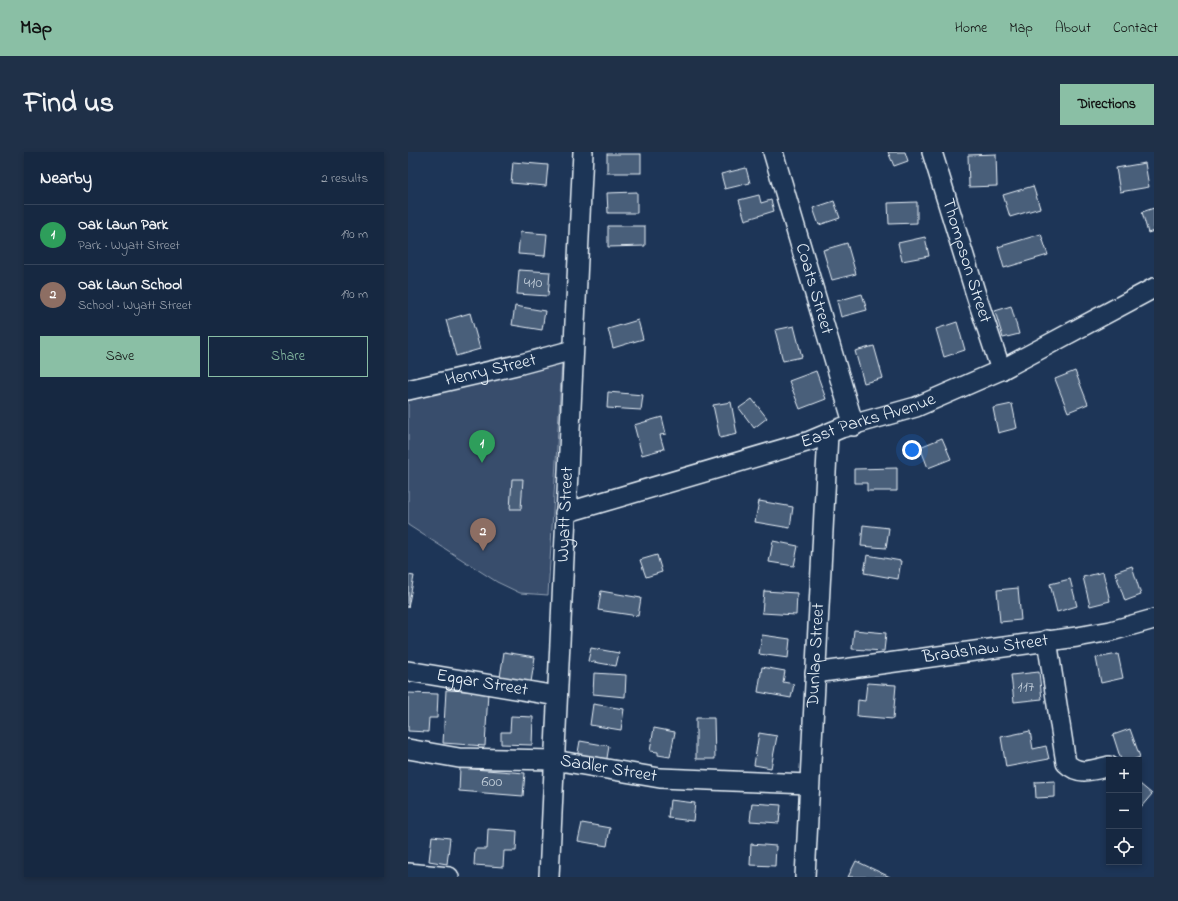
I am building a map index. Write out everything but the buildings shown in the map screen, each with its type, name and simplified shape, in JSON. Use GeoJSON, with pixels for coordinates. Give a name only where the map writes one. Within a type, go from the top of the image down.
{"type":"FeatureCollection","features":[{"type":"Feature","properties":{"kind":"street","name":"Wyatt Street"},"geometry":{"type":"LineString","coordinates":[[549,877],[583,152]]}},
{"type":"Feature","properties":{"kind":"street","name":"Coats Street"},"geometry":{"type":"LineString","coordinates":[[773,152],[854,426]]}},
{"type":"Feature","properties":{"kind":"street","name":"Thompson Street"},"geometry":{"type":"LineString","coordinates":[[932,152],[1001,370]]}},
{"type":"Feature","properties":{"kind":"street","name":"East Parks Avenue"},"geometry":{"type":"LineString","coordinates":[[565,512],[810,442],[828,434],[916,407],[1001,370],[1154,288]]}},
{"type":"Feature","properties":{"kind":"street","name":"Henry Street"},"geometry":{"type":"LineString","coordinates":[[408,390],[521,364],[573,350]]}},
{"type":"Feature","properties":{"kind":"street","name":"Dunlap Street"},"geometry":{"type":"LineString","coordinates":[[805,877],[828,434]]}},
{"type":"Feature","properties":{"kind":"street","name":"Bradshaw Street"},"geometry":{"type":"LineString","coordinates":[[815,673],[1111,631],[1154,619]]}},
{"type":"Feature","properties":{"kind":"street"},"geometry":{"type":"LineString","coordinates":[[1047,640],[1066,763],[1072,769],[1088,772],[1106,767]]}},
{"type":"Feature","properties":{"kind":"street","name":"Eggar Street"},"geometry":{"type":"LineString","coordinates":[[408,671],[557,696]]}},
{"type":"Feature","properties":{"kind":"street","name":"Sadler Street"},"geometry":{"type":"LineString","coordinates":[[408,749],[459,758],[554,760],[660,778],[809,784]]}},
{"type":"Feature","properties":{"kind":"street"},"geometry":{"type":"LineString","coordinates":[[408,873],[449,877]]}},
{"type":"Feature","properties":{"kind":"shaded area"},"geometry":{"type":"Polygon","coordinates":[[[553,358],[562,362],[548,595],[520,593],[497,582],[408,525],[408,401],[553,358]]]}},
{"type":"Feature","properties":{"kind":"place","name":"Oak Lawn Park"},"geometry":{"type":"Point","coordinates":[482,463]}},
{"type":"Feature","properties":{"kind":"place","name":"Oak Lawn School"},"geometry":{"type":"Point","coordinates":[483,551]}}]}
